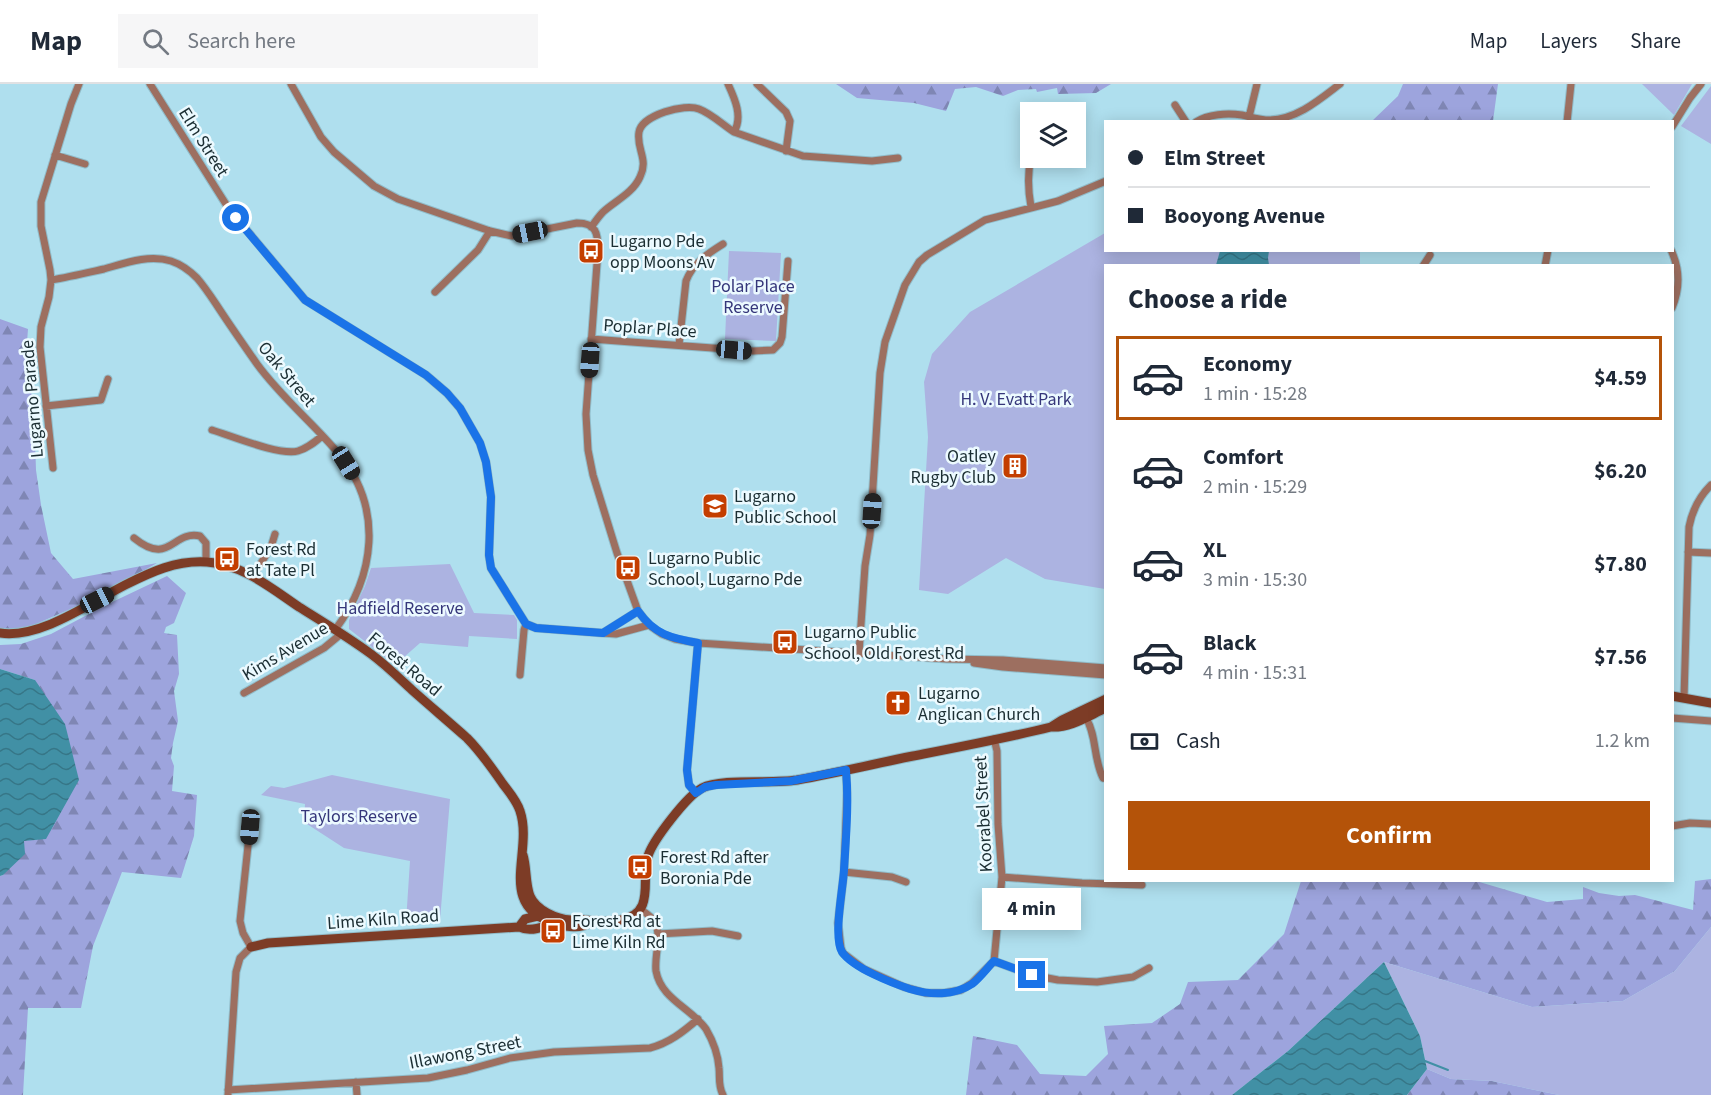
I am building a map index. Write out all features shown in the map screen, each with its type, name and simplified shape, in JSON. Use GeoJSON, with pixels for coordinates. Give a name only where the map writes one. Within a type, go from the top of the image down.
{"type":"FeatureCollection","features":[{"type":"Feature","properties":{"kind":"street","name":"Lugarno Parade"},"geometry":{"type":"LineString","coordinates":[[53,468],[40,358],[40,336],[51,280],[40,210],[43,193],[79,84]]}},
{"type":"Feature","properties":{"kind":"street","name":"Elm Street"},"geometry":{"type":"LineString","coordinates":[[150,84],[229,209],[305,300],[426,375],[460,408],[480,443],[486,462],[491,497],[489,555],[491,568],[526,624]]}},
{"type":"Feature","properties":{"kind":"street"},"geometry":{"type":"LineString","coordinates":[[291,84],[321,137],[334,152],[374,186],[398,199],[490,231],[512,236],[577,223],[586,224],[597,234],[586,414],[588,450],[596,488],[638,611],[649,625],[668,637],[698,643],[1104,668]]}},
{"type":"Feature","properties":{"kind":"street"},"geometry":{"type":"LineString","coordinates":[[728,84],[738,110],[737,128],[734,132]]}},
{"type":"Feature","properties":{"kind":"street"},"geometry":{"type":"LineString","coordinates":[[757,84],[786,112],[790,121],[786,151]]}},
{"type":"Feature","properties":{"kind":"street"},"geometry":{"type":"LineString","coordinates":[[1249,117],[1257,84]]}},
{"type":"Feature","properties":{"kind":"street"},"geometry":{"type":"LineString","coordinates":[[1199,120],[1219,115],[1240,115],[1270,120],[1289,117],[1315,104],[1340,84]]}},
{"type":"Feature","properties":{"kind":"street"},"geometry":{"type":"LineString","coordinates":[[1567,120],[1571,84]]}},
{"type":"Feature","properties":{"kind":"street"},"geometry":{"type":"LineString","coordinates":[[1674,125],[1701,84]]}},
{"type":"Feature","properties":{"kind":"street"},"geometry":{"type":"LineString","coordinates":[[1175,105],[1185,120]]}},
{"type":"Feature","properties":{"kind":"street"},"geometry":{"type":"LineString","coordinates":[[591,227],[603,212],[635,186],[640,178],[644,161],[639,131],[644,123],[648,119],[674,110],[692,107],[707,113],[734,132],[802,156],[873,161],[898,158]]}},
{"type":"Feature","properties":{"kind":"street"},"geometry":{"type":"LineString","coordinates":[[55,155],[85,164]]}},
{"type":"Feature","properties":{"kind":"street"},"geometry":{"type":"LineString","coordinates":[[1029,168],[1028,185],[1031,207]]}},
{"type":"Feature","properties":{"kind":"street"},"geometry":{"type":"LineString","coordinates":[[859,653],[865,566],[870,535],[880,372],[885,342],[905,285],[927,255],[986,219],[1058,201],[1104,182]]}},
{"type":"Feature","properties":{"kind":"street"},"geometry":{"type":"LineString","coordinates":[[435,292],[478,250],[490,231]]}},
{"type":"Feature","properties":{"kind":"street"},"geometry":{"type":"LineString","coordinates":[[679,345],[683,290],[689,273],[699,261],[723,244]]}},
{"type":"Feature","properties":{"kind":"street"},"geometry":{"type":"LineString","coordinates":[[1672,252],[1677,265],[1678,281],[1674,304]]}},
{"type":"Feature","properties":{"kind":"street"},"geometry":{"type":"LineString","coordinates":[[1424,264],[1430,255]]}},
{"type":"Feature","properties":{"kind":"street","name":"Oak Street"},"geometry":{"type":"LineString","coordinates":[[51,280],[146,259],[162,259],[178,264],[198,279],[260,368],[338,453],[354,475],[364,501],[369,528],[369,550],[363,579],[338,632]]}},
{"type":"Feature","properties":{"kind":"street","name":"Poplar Place"},"geometry":{"type":"LineString","coordinates":[[591,339],[762,351],[779,350],[788,261]]}},
{"type":"Feature","properties":{"kind":"street"},"geometry":{"type":"LineString","coordinates":[[46,406],[101,400],[108,379]]}},
{"type":"Feature","properties":{"kind":"street"},"geometry":{"type":"LineString","coordinates":[[212,430],[272,449],[291,452],[307,448],[322,436]]}},
{"type":"Feature","properties":{"kind":"street"},"geometry":{"type":"LineString","coordinates":[[1684,698],[1689,527],[1694,510],[1711,485]]}},
{"type":"Feature","properties":{"kind":"street"},"geometry":{"type":"LineString","coordinates":[[253,576],[271,547],[275,534]]}},
{"type":"Feature","properties":{"kind":"street"},"geometry":{"type":"LineString","coordinates":[[134,538],[144,546],[154,549],[166,548],[188,536],[200,536],[206,543],[206,562]]}},
{"type":"Feature","properties":{"kind":"street"},"geometry":{"type":"LineString","coordinates":[[1688,552],[1711,553]]}},
{"type":"Feature","properties":{"kind":"street","name":"Forest Road"},"geometry":{"type":"LineString","coordinates":[[0,633],[20,633],[45,626],[162,568],[182,563],[206,562],[253,576],[383,663],[479,751],[519,808],[530,895],[535,903],[553,918]]}},
{"type":"Feature","properties":{"kind":"street"},"geometry":{"type":"LineString","coordinates":[[603,633],[638,611]]}},
{"type":"Feature","properties":{"kind":"street"},"geometry":{"type":"LineString","coordinates":[[520,675],[526,624],[536,628],[616,634],[649,625]]}},
{"type":"Feature","properties":{"kind":"street","name":"Kims Avenue"},"geometry":{"type":"LineString","coordinates":[[244,693],[324,648],[338,632]]}},
{"type":"Feature","properties":{"kind":"street"},"geometry":{"type":"LineString","coordinates":[[696,793],[689,785],[687,770],[698,643]]}},
{"type":"Feature","properties":{"kind":"street"},"geometry":{"type":"LineString","coordinates":[[947,659],[1002,667],[1104,675]]}},
{"type":"Feature","properties":{"kind":"street"},"geometry":{"type":"LineString","coordinates":[[1674,696],[1711,703]]}},
{"type":"Feature","properties":{"kind":"street"},"geometry":{"type":"LineString","coordinates":[[1051,727],[1104,700]]}},
{"type":"Feature","properties":{"kind":"street"},"geometry":{"type":"LineString","coordinates":[[538,915],[553,918],[565,926],[586,926],[591,922],[625,919],[634,915],[645,898],[646,866],[651,849],[662,831],[696,793],[705,787],[791,781],[1051,727],[1061,727],[1104,709]]}},
{"type":"Feature","properties":{"kind":"street"},"geometry":{"type":"LineString","coordinates":[[1086,718],[1092,730],[1097,763],[1103,778]]}},
{"type":"Feature","properties":{"kind":"street"},"geometry":{"type":"LineString","coordinates":[[1674,718],[1711,721]]}},
{"type":"Feature","properties":{"kind":"street","name":"Koorabel Street"},"geometry":{"type":"LineString","coordinates":[[994,740],[997,751],[998,824],[1002,878],[994,961]]}},
{"type":"Feature","properties":{"kind":"street"},"geometry":{"type":"LineString","coordinates":[[846,770],[844,872],[838,923],[843,953],[856,964],[904,987],[926,993],[961,990],[972,983],[994,961],[1032,975],[1058,980],[1097,982],[1133,977],[1149,968]]}},
{"type":"Feature","properties":{"kind":"street"},"geometry":{"type":"LineString","coordinates":[[1674,826],[1690,823],[1711,824]]}},
{"type":"Feature","properties":{"kind":"street"},"geometry":{"type":"LineString","coordinates":[[228,1092],[236,972],[240,958],[251,947],[243,933],[240,921],[250,827]]}},
{"type":"Feature","properties":{"kind":"street","name":"Forest Road"},"geometry":{"type":"LineString","coordinates":[[523,853],[520,867],[523,897],[529,908],[538,915]]}},
{"type":"Feature","properties":{"kind":"street"},"geometry":{"type":"LineString","coordinates":[[844,872],[892,877],[906,882]]}},
{"type":"Feature","properties":{"kind":"street"},"geometry":{"type":"LineString","coordinates":[[1002,878],[1142,885]]}},
{"type":"Feature","properties":{"kind":"street"},"geometry":{"type":"LineString","coordinates":[[640,909],[654,920],[658,934],[656,971],[662,987],[698,1019],[713,1044],[723,1095]]}},
{"type":"Feature","properties":{"kind":"street","name":"Lime Kiln Road"},"geometry":{"type":"LineString","coordinates":[[519,927],[525,919],[538,915]]}},
{"type":"Feature","properties":{"kind":"street","name":"Lime Kiln Road"},"geometry":{"type":"LineString","coordinates":[[251,947],[268,943],[519,927],[533,929],[546,926],[553,918]]}},
{"type":"Feature","properties":{"kind":"street"},"geometry":{"type":"LineString","coordinates":[[658,934],[712,931],[738,936]]}},
{"type":"Feature","properties":{"kind":"street","name":"Illawong Street"},"geometry":{"type":"LineString","coordinates":[[228,1092],[428,1078],[510,1058],[554,1052],[650,1048],[677,1036],[698,1019]]}},
{"type":"Feature","properties":{"kind":"street"},"geometry":{"type":"LineString","coordinates":[[356,1082],[357,1095]]}},
{"type":"Feature","properties":{"kind":"green space"},"geometry":{"type":"Polygon","coordinates":[[[836,84],[1111,84],[1096,93],[1058,94],[1057,88],[1037,92],[1036,89],[1018,90],[1003,96],[976,87],[955,89],[946,111],[914,103],[857,98],[836,84]]]}},
{"type":"Feature","properties":{"kind":"green space"},"geometry":{"type":"Polygon","coordinates":[[[1403,84],[1498,84],[1493,120],[1373,120],[1398,96],[1403,84]]]}},
{"type":"Feature","properties":{"kind":"green space"},"geometry":{"type":"Polygon","coordinates":[[[1642,84],[1692,84],[1674,115],[1642,84]]]}},
{"type":"Feature","properties":{"kind":"green space"},"geometry":{"type":"Polygon","coordinates":[[[1711,86],[1711,144],[1681,126],[1711,86]]]}},
{"type":"Feature","properties":{"kind":"green space","name":"H. V. Evatt Park"},"geometry":{"type":"Polygon","coordinates":[[[1104,234],[1104,252],[1360,252],[1360,264],[1104,264],[1104,589],[1045,579],[1006,558],[948,594],[919,590],[928,437],[924,382],[932,354],[970,312],[1104,234]]]}},
{"type":"Feature","properties":{"kind":"green space","name":"Polar Place Reserve"},"geometry":{"type":"Polygon","coordinates":[[[729,251],[781,253],[776,341],[725,339],[729,251]]]}},
{"type":"Feature","properties":{"kind":"green space"},"geometry":{"type":"Polygon","coordinates":[[[0,319],[28,329],[26,356],[34,412],[36,470],[51,553],[73,579],[157,563],[96,598],[29,627],[12,630],[0,628],[0,319]]]}},
{"type":"Feature","properties":{"kind":"green space","name":"Hadfield Reserve"},"geometry":{"type":"Polygon","coordinates":[[[450,564],[474,613],[514,615],[517,620],[517,639],[469,636],[468,647],[420,643],[395,665],[349,629],[349,620],[371,568],[450,564]]]}},
{"type":"Feature","properties":{"kind":"green space"},"geometry":{"type":"Polygon","coordinates":[[[167,576],[186,593],[174,623],[166,627],[164,633],[177,635],[179,674],[174,691],[178,721],[171,758],[174,766],[172,791],[197,795],[194,836],[181,878],[122,872],[93,946],[81,1008],[28,1008],[23,1095],[0,1095],[0,876],[3,875],[23,841],[35,680],[0,669],[0,645],[21,644],[51,634],[167,576]]]}},
{"type":"Feature","properties":{"kind":"green space","name":"Taylors Reserve"},"geometry":{"type":"Polygon","coordinates":[[[332,775],[450,799],[440,920],[406,922],[410,861],[344,848],[304,823],[305,804],[261,795],[271,786],[284,788],[332,775]]]}},
{"type":"Feature","properties":{"kind":"green space"},"geometry":{"type":"Polygon","coordinates":[[[1711,879],[1711,927],[1675,971],[1623,1001],[1532,1007],[1384,962],[1288,1051],[1232,1095],[966,1095],[973,1036],[1017,1045],[1040,1074],[1086,1076],[1108,1054],[1104,1026],[1152,1023],[1180,1004],[1188,982],[1238,980],[1284,934],[1301,882],[1479,882],[1547,902],[1583,899],[1583,887],[1599,893],[1619,896],[1635,895],[1693,910],[1695,881],[1711,879]]]}},
{"type":"Feature","properties":{"kind":"green space"},"geometry":{"type":"Polygon","coordinates":[[[1711,927],[1711,1095],[1559,1095],[1492,1081],[1451,1079],[1427,1069],[1420,1036],[1384,962],[1532,1007],[1623,1001],[1675,971],[1711,927]]]}},
{"type":"Feature","properties":{"kind":"green space"},"geometry":{"type":"Polygon","coordinates":[[[1427,1069],[1451,1079],[1492,1081],[1559,1095],[1407,1095],[1427,1069]]]}},
{"type":"Feature","properties":{"kind":"water"},"geometry":{"type":"Polygon","coordinates":[[[1220,252],[1269,252],[1269,264],[1216,264],[1220,252]]]}},
{"type":"Feature","properties":{"kind":"water"},"geometry":{"type":"Polygon","coordinates":[[[0,669],[35,680],[65,724],[79,780],[46,839],[24,841],[25,854],[0,876],[0,669]]]}},
{"type":"Feature","properties":{"kind":"water"},"geometry":{"type":"Polygon","coordinates":[[[1384,962],[1420,1036],[1427,1069],[1407,1095],[1232,1095],[1288,1051],[1384,962]]]}},
{"type":"Feature","properties":{"kind":"waterway"},"geometry":{"type":"LineString","coordinates":[[1425,1061],[1448,1070]]}},
{"type":"Feature","properties":{"kind":"place","name":"Lugarno Pde opp Moons Av"},"geometry":{"type":"Point","coordinates":[591,251]}},
{"type":"Feature","properties":{"kind":"place","name":"Oatley Rugby Club"},"geometry":{"type":"Point","coordinates":[1015,466]}},
{"type":"Feature","properties":{"kind":"place","name":"Lugarno Public School"},"geometry":{"type":"Point","coordinates":[715,506]}},
{"type":"Feature","properties":{"kind":"place","name":"Forest Rd at Tate Pl"},"geometry":{"type":"Point","coordinates":[227,559]}},
{"type":"Feature","properties":{"kind":"place","name":"Lugarno Public School, Lugarno Pde"},"geometry":{"type":"Point","coordinates":[628,568]}},
{"type":"Feature","properties":{"kind":"place","name":"Lugarno Public School, Old Forest Rd"},"geometry":{"type":"Point","coordinates":[785,642]}},
{"type":"Feature","properties":{"kind":"place","name":"Lugarno Anglican Church"},"geometry":{"type":"Point","coordinates":[898,703]}},
{"type":"Feature","properties":{"kind":"place","name":"Forest Rd after Boronia Pde"},"geometry":{"type":"Point","coordinates":[640,867]}},
{"type":"Feature","properties":{"kind":"place","name":"Forest Rd at Lime Kiln Rd"},"geometry":{"type":"Point","coordinates":[553,931]}},
{"type":"Feature","properties":{"kind":"route"},"geometry":{"type":"LineString","coordinates":[[236,218],[305,300],[426,375],[447,393],[466,416],[480,443],[489,474],[491,568],[526,624],[536,628],[603,633],[638,611],[649,625],[662,634],[698,643],[687,770],[690,788],[696,793],[705,787],[729,783],[791,781],[846,770],[844,872],[838,923],[841,948],[850,960],[904,987],[926,993],[961,990],[972,983],[994,961],[1032,975]]}}]}
